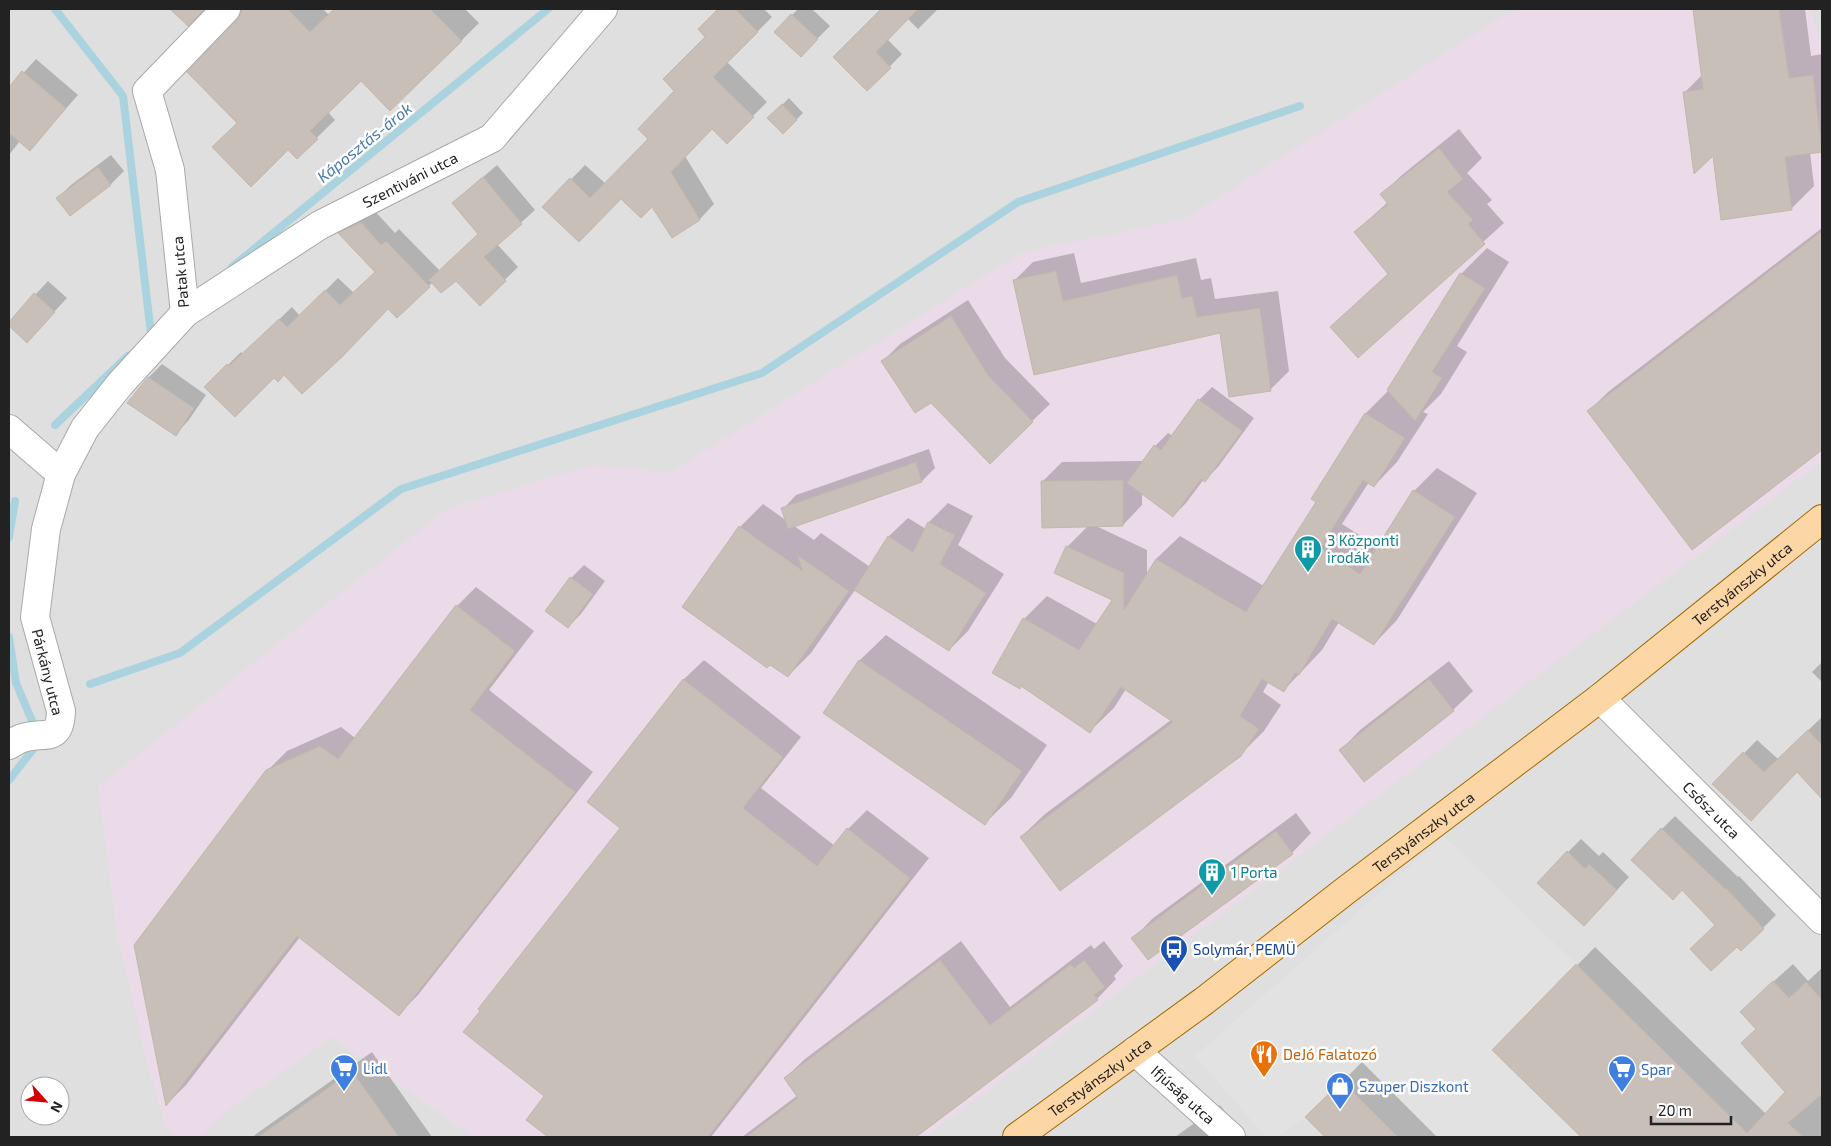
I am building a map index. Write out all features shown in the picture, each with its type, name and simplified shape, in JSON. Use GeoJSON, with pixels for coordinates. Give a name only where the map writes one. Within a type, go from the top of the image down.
{"type":"FeatureCollection","features":[{"type":"Feature","properties":{"kind":"main road","name":"Terstyánszky utca"},"geometry":{"type":"LineString","coordinates":[[1017,1137],[1135,1051],[1600,698],[1822,519]]}},
{"type":"Feature","properties":{"kind":"street","name":"Patak utca"},"geometry":{"type":"LineString","coordinates":[[61,474],[85,428],[120,384],[185,313],[170,170],[146,91],[226,9]]}},
{"type":"Feature","properties":{"kind":"street","name":"Szentiváni utca"},"geometry":{"type":"LineString","coordinates":[[185,313],[320,225],[492,138],[603,9]]}},
{"type":"Feature","properties":{"kind":"street"},"geometry":{"type":"LineString","coordinates":[[9,429],[61,474]]}},
{"type":"Feature","properties":{"kind":"street","name":"Párkány utca"},"geometry":{"type":"LineString","coordinates":[[9,745],[24,738],[44,736],[55,732],[61,723],[61,711],[34,617],[46,529],[61,474]]}},
{"type":"Feature","properties":{"kind":"street","name":"Csősz utca"},"geometry":{"type":"LineString","coordinates":[[1600,698],[1822,920]]}},
{"type":"Feature","properties":{"kind":"street","name":"Ifjúság utca"},"geometry":{"type":"LineString","coordinates":[[1135,1051],[1231,1137]]}},
{"type":"Feature","properties":{"kind":"shaded area"},"geometry":{"type":"Polygon","coordinates":[[[9,9],[1822,9],[1822,1137],[9,1137],[9,9]]]}},
{"type":"Feature","properties":{"kind":"shaded area"},"geometry":{"type":"Polygon","coordinates":[[[1521,9],[1810,9],[1822,47],[1822,461],[926,1137],[473,1137],[332,1037],[227,1111],[201,1137],[183,1137],[172,1134],[166,1128],[147,1063],[117,931],[98,787],[447,509],[592,465],[670,473],[1021,253],[1185,219],[1503,16],[1521,9]]]}},
{"type":"Feature","properties":{"kind":"shaded area"},"geometry":{"type":"Polygon","coordinates":[[[1444,836],[1576,964],[1492,1050],[1581,1137],[1398,1137],[1342,1081],[1305,1117],[1278,1137],[1266,1137],[1195,1056],[1444,836]]]}},
{"type":"Feature","properties":{"kind":"building"},"geometry":{"type":"Polygon","coordinates":[[[170,9],[205,9],[188,26],[170,9]]]}},
{"type":"Feature","properties":{"kind":"building"},"geometry":{"type":"Polygon","coordinates":[[[241,9],[288,9],[310,32],[334,9],[430,9],[462,41],[390,111],[361,81],[310,131],[318,139],[297,159],[288,150],[251,187],[212,147],[237,123],[187,72],[237,20],[241,9]]]}},
{"type":"Feature","properties":{"kind":"building"},"geometry":{"type":"Polygon","coordinates":[[[718,9],[735,9],[758,32],[713,77],[754,117],[727,144],[712,129],[671,172],[700,220],[672,238],[652,207],[641,218],[621,199],[579,242],[542,207],[570,178],[590,198],[648,139],[638,129],[674,91],[663,79],[705,37],[698,29],[718,9]]]}},
{"type":"Feature","properties":{"kind":"building"},"geometry":{"type":"Polygon","coordinates":[[[881,9],[918,9],[876,52],[891,68],[867,91],[833,57],[881,9]]]}},
{"type":"Feature","properties":{"kind":"building"},"geometry":{"type":"Polygon","coordinates":[[[1693,9],[1779,9],[1789,78],[1813,75],[1822,152],[1785,157],[1792,210],[1721,220],[1713,156],[1694,174],[1683,92],[1703,89],[1693,9]]]}},
{"type":"Feature","properties":{"kind":"building"},"geometry":{"type":"Polygon","coordinates":[[[791,14],[818,39],[801,57],[774,32],[791,14]]]}},
{"type":"Feature","properties":{"kind":"building"},"geometry":{"type":"Polygon","coordinates":[[[22,71],[66,108],[30,151],[9,133],[9,87],[22,71]]]}},
{"type":"Feature","properties":{"kind":"building"},"geometry":{"type":"Polygon","coordinates":[[[782,104],[797,120],[783,134],[767,118],[782,104]]]}},
{"type":"Feature","properties":{"kind":"building"},"geometry":{"type":"Polygon","coordinates":[[[1439,148],[1463,179],[1447,192],[1473,220],[1468,224],[1485,244],[1358,358],[1330,327],[1388,274],[1354,232],[1388,204],[1380,194],[1439,148]]]}},
{"type":"Feature","properties":{"kind":"building"},"geometry":{"type":"Polygon","coordinates":[[[98,167],[111,185],[70,216],[56,198],[98,167]]]}},
{"type":"Feature","properties":{"kind":"building"},"geometry":{"type":"Polygon","coordinates":[[[483,177],[522,224],[484,257],[506,281],[480,306],[456,281],[441,293],[429,280],[478,234],[452,203],[483,177]]]}},
{"type":"Feature","properties":{"kind":"building"},"geometry":{"type":"Polygon","coordinates":[[[361,222],[381,245],[386,241],[430,287],[397,318],[388,309],[342,357],[302,394],[284,375],[278,382],[274,378],[235,417],[204,387],[227,364],[229,366],[279,319],[287,327],[325,290],[340,305],[375,272],[338,233],[361,222]]]}},
{"type":"Feature","properties":{"kind":"building"},"geometry":{"type":"Polygon","coordinates":[[[1822,231],[1822,450],[1692,550],[1587,411],[1822,231]]]}},
{"type":"Feature","properties":{"kind":"building"},"geometry":{"type":"Polygon","coordinates":[[[1056,271],[1063,301],[1177,275],[1182,298],[1192,296],[1197,317],[1260,308],[1271,391],[1229,397],[1220,333],[1034,375],[1013,280],[1056,271]]]}},
{"type":"Feature","properties":{"kind":"building"},"geometry":{"type":"Polygon","coordinates":[[[1460,273],[1485,288],[1432,372],[1442,378],[1415,421],[1387,390],[1460,273]]]}},
{"type":"Feature","properties":{"kind":"building"},"geometry":{"type":"Polygon","coordinates":[[[34,293],[55,312],[27,343],[9,326],[9,322],[34,293]]]}},
{"type":"Feature","properties":{"kind":"building"},"geometry":{"type":"Polygon","coordinates":[[[951,316],[988,375],[1033,422],[990,464],[931,403],[915,413],[881,361],[951,316]]]}},
{"type":"Feature","properties":{"kind":"building"},"geometry":{"type":"Polygon","coordinates":[[[148,377],[194,408],[176,436],[127,403],[148,377]]]}},
{"type":"Feature","properties":{"kind":"building"},"geometry":{"type":"Polygon","coordinates":[[[1198,399],[1242,431],[1205,482],[1201,479],[1173,517],[1127,483],[1154,445],[1161,450],[1198,399]]]}},
{"type":"Feature","properties":{"kind":"building"},"geometry":{"type":"Polygon","coordinates":[[[1365,413],[1405,438],[1374,487],[1363,480],[1320,548],[1360,574],[1413,490],[1455,517],[1374,645],[1332,619],[1299,675],[1295,673],[1284,692],[1262,679],[1240,716],[1259,729],[1241,756],[1060,891],[1020,837],[1173,722],[1121,687],[1090,733],[1021,686],[1020,689],[992,673],[1023,618],[1079,650],[1112,600],[1054,573],[1066,546],[1124,573],[1124,610],[1156,559],[1246,612],[1316,502],[1311,499],[1365,413]]]}},
{"type":"Feature","properties":{"kind":"building"},"geometry":{"type":"Polygon","coordinates":[[[916,462],[922,482],[788,529],[781,508],[916,462]]]}},
{"type":"Feature","properties":{"kind":"building"},"geometry":{"type":"Polygon","coordinates":[[[1123,480],[1123,526],[1042,528],[1041,481],[1123,480]]]}},
{"type":"Feature","properties":{"kind":"building"},"geometry":{"type":"Polygon","coordinates":[[[928,522],[955,535],[940,564],[986,593],[949,651],[854,590],[888,536],[913,552],[928,522]]]}},
{"type":"Feature","properties":{"kind":"building"},"geometry":{"type":"Polygon","coordinates":[[[739,526],[803,571],[797,555],[849,591],[788,677],[770,665],[767,668],[682,607],[739,526]]]}},
{"type":"Feature","properties":{"kind":"building"},"geometry":{"type":"Polygon","coordinates":[[[570,577],[593,594],[568,628],[545,611],[570,577]]]}},
{"type":"Feature","properties":{"kind":"building"},"geometry":{"type":"Polygon","coordinates":[[[456,605],[515,651],[470,710],[575,792],[399,1016],[297,936],[166,1106],[134,945],[266,770],[320,746],[338,759],[456,605]]]}},
{"type":"Feature","properties":{"kind":"building"},"geometry":{"type":"Polygon","coordinates":[[[859,660],[1022,771],[985,825],[823,713],[859,660]]]}},
{"type":"Feature","properties":{"kind":"building"},"geometry":{"type":"Polygon","coordinates":[[[683,679],[783,757],[743,808],[817,866],[847,828],[910,878],[708,1137],[548,1137],[526,1120],[544,1096],[463,1032],[480,1011],[478,1009],[620,828],[587,802],[683,679]]]}},
{"type":"Feature","properties":{"kind":"building"},"geometry":{"type":"Polygon","coordinates":[[[1429,679],[1454,711],[1364,782],[1339,750],[1429,679]]]}},
{"type":"Feature","properties":{"kind":"building"},"geometry":{"type":"Polygon","coordinates":[[[1808,730],[1822,745],[1822,799],[1797,772],[1751,821],[1712,784],[1743,752],[1764,772],[1808,730]]]}},
{"type":"Feature","properties":{"kind":"building"},"geometry":{"type":"Polygon","coordinates":[[[1661,828],[1726,888],[1764,929],[1741,951],[1737,947],[1711,971],[1690,949],[1715,925],[1682,890],[1673,900],[1631,860],[1661,828]]]}},
{"type":"Feature","properties":{"kind":"building","name":"1 Porta"},"geometry":{"type":"Polygon","coordinates":[[[1276,831],[1293,854],[1148,960],[1131,938],[1276,831]]]}},
{"type":"Feature","properties":{"kind":"building"},"geometry":{"type":"Polygon","coordinates":[[[1567,851],[1585,869],[1589,864],[1617,890],[1584,926],[1537,883],[1567,851]]]}},
{"type":"Feature","properties":{"kind":"building"},"geometry":{"type":"Polygon","coordinates":[[[940,960],[990,1025],[1071,964],[1074,968],[1084,960],[1105,987],[1094,995],[1098,1000],[916,1137],[746,1137],[798,1098],[784,1078],[940,960]]]}},
{"type":"Feature","properties":{"kind":"building","name":"Spar"},"geometry":{"type":"Polygon","coordinates":[[[1576,964],[1747,1133],[1785,1092],[1741,1043],[1756,1029],[1740,1012],[1773,981],[1789,998],[1806,982],[1822,1000],[1822,1094],[1788,1123],[1803,1137],[1581,1137],[1492,1050],[1576,964]]]}},
{"type":"Feature","properties":{"kind":"building","name":"Lidl"},"geometry":{"type":"Polygon","coordinates":[[[352,1071],[399,1137],[258,1137],[352,1071]]]}},
{"type":"Feature","properties":{"kind":"building"},"geometry":{"type":"Polygon","coordinates":[[[1342,1081],[1398,1137],[1325,1137],[1305,1117],[1342,1081]]]}},
{"type":"Feature","properties":{"kind":"waterway"},"geometry":{"type":"LineString","coordinates":[[55,9],[123,96],[151,334]]}},
{"type":"Feature","properties":{"kind":"waterway","name":"Káposztás-árok"},"geometry":{"type":"LineString","coordinates":[[232,267],[548,9]]}},
{"type":"Feature","properties":{"kind":"waterway"},"geometry":{"type":"LineString","coordinates":[[90,684],[180,653],[401,489],[762,373],[1018,202],[1300,106]]}},
{"type":"Feature","properties":{"kind":"waterway"},"geometry":{"type":"LineString","coordinates":[[55,425],[128,356]]}},
{"type":"Feature","properties":{"kind":"waterway"},"geometry":{"type":"LineString","coordinates":[[9,537],[15,501]]}},
{"type":"Feature","properties":{"kind":"waterway"},"geometry":{"type":"LineString","coordinates":[[9,637],[16,683],[33,723]]}},
{"type":"Feature","properties":{"kind":"waterway"},"geometry":{"type":"LineString","coordinates":[[9,780],[34,748]]}},
{"type":"Feature","properties":{"kind":"place","name":"3 Központi irodák"},"geometry":{"type":"Point","coordinates":[1308,573]}},
{"type":"Feature","properties":{"kind":"place","name":"1 Porta"},"geometry":{"type":"Point","coordinates":[1212,896]}},
{"type":"Feature","properties":{"kind":"place","name":"Solymár, PEMÜ"},"geometry":{"type":"Point","coordinates":[1174,973]}},
{"type":"Feature","properties":{"kind":"place","name":"DeJó Falatozó"},"geometry":{"type":"Point","coordinates":[1264,1078]}},
{"type":"Feature","properties":{"kind":"place","name":"Lidl"},"geometry":{"type":"Point","coordinates":[344,1092]}},
{"type":"Feature","properties":{"kind":"place","name":"Spar"},"geometry":{"type":"Point","coordinates":[1622,1093]}},
{"type":"Feature","properties":{"kind":"place","name":"Szuper Diszkont"},"geometry":{"type":"Point","coordinates":[1340,1110]}}]}
